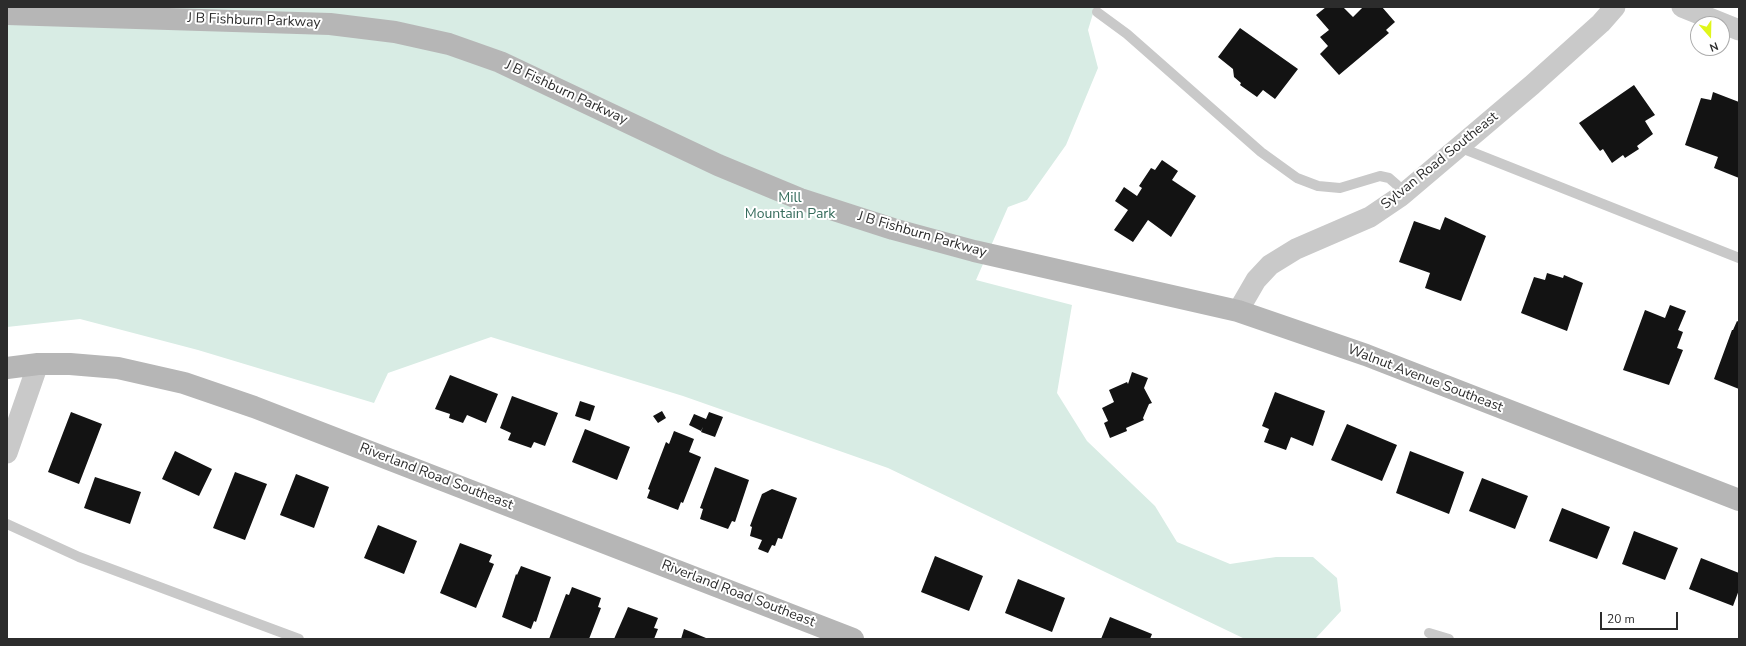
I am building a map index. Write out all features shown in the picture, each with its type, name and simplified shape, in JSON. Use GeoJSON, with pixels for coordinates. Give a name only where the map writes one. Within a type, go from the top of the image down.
{"type":"FeatureCollection","features":[{"type":"Feature","properties":{"kind":"street","name":"Sylvan Road Southeast"},"geometry":{"type":"LineString","coordinates":[[1238,310],[1256,280],[1270,265],[1296,249],[1370,217],[1401,196],[1532,85],[1600,23],[1615,7]]}},
{"type":"Feature","properties":{"kind":"street"},"geometry":{"type":"LineString","coordinates":[[1682,7],[1739,30]]}},
{"type":"Feature","properties":{"kind":"street","name":"J B Fishburn Parkway"},"geometry":{"type":"LineString","coordinates":[[7,14],[330,24],[395,32],[449,44],[500,62],[718,165],[800,199],[893,229],[952,245],[1104,280]]}},
{"type":"Feature","properties":{"kind":"street","name":"Walnut Avenue Southeast"},"geometry":{"type":"LineString","coordinates":[[1104,280],[1238,310],[1366,355],[1739,500]]}},
{"type":"Feature","properties":{"kind":"street"},"geometry":{"type":"LineString","coordinates":[[7,454],[38,364]]}},
{"type":"Feature","properties":{"kind":"street","name":"Riverland Road Southeast"},"geometry":{"type":"LineString","coordinates":[[7,368],[38,364],[70,364],[118,368],[184,383],[254,407],[854,639]]}},
{"type":"Feature","properties":{"kind":"lane"},"geometry":{"type":"LineString","coordinates":[[1097,12],[1127,34],[1261,152],[1297,178],[1318,186],[1340,188],[1380,176],[1389,178],[1397,185],[1401,196]]}},
{"type":"Feature","properties":{"kind":"lane"},"geometry":{"type":"LineString","coordinates":[[1458,147],[1739,258]]}},
{"type":"Feature","properties":{"kind":"lane"},"geometry":{"type":"LineString","coordinates":[[7,524],[79,557],[299,639]]}},
{"type":"Feature","properties":{"kind":"lane"},"geometry":{"type":"LineString","coordinates":[[1429,633],[1449,639]]}},
{"type":"Feature","properties":{"kind":"green space","name":"Mill Mountain Park"},"geometry":{"type":"Polygon","coordinates":[[[7,7],[1095,7],[1088,30],[1098,68],[1066,145],[1027,200],[1008,207],[976,280],[1072,305],[1057,393],[1087,441],[1155,506],[1177,542],[1230,564],[1276,557],[1313,557],[1337,578],[1341,611],[1316,638],[1245,639],[888,468],[683,396],[491,337],[388,373],[374,403],[198,350],[80,319],[7,327],[7,7]]]}},
{"type":"Feature","properties":{"kind":"building"},"geometry":{"type":"Polygon","coordinates":[[[1326,7],[1343,7],[1353,17],[1363,7],[1382,7],[1395,22],[1386,30],[1389,33],[1339,75],[1320,54],[1328,46],[1320,37],[1329,30],[1316,15],[1326,7]]]}},
{"type":"Feature","properties":{"kind":"building"},"geometry":{"type":"Polygon","coordinates":[[[1240,28],[1298,69],[1275,99],[1263,90],[1257,97],[1240,85],[1241,83],[1234,77],[1233,69],[1218,57],[1240,28]]]}},
{"type":"Feature","properties":{"kind":"building"},"geometry":{"type":"Polygon","coordinates":[[[1634,85],[1655,115],[1645,121],[1653,134],[1637,146],[1639,149],[1625,158],[1623,155],[1612,163],[1603,149],[1600,151],[1579,123],[1634,85]]]}},
{"type":"Feature","properties":{"kind":"building"},"geometry":{"type":"Polygon","coordinates":[[[1713,92],[1739,102],[1739,178],[1714,168],[1718,157],[1685,145],[1701,98],[1711,100],[1713,92]]]}},
{"type":"Feature","properties":{"kind":"building"},"geometry":{"type":"Polygon","coordinates":[[[1162,160],[1178,171],[1172,180],[1196,196],[1171,237],[1148,220],[1133,242],[1114,230],[1128,210],[1115,201],[1124,187],[1137,196],[1142,188],[1139,186],[1151,168],[1155,170],[1162,160]]]}},
{"type":"Feature","properties":{"kind":"building"},"geometry":{"type":"Polygon","coordinates":[[[1445,217],[1486,236],[1461,301],[1425,288],[1430,273],[1399,262],[1414,221],[1440,230],[1445,217]]]}},
{"type":"Feature","properties":{"kind":"building"},"geometry":{"type":"Polygon","coordinates":[[[1547,273],[1563,278],[1564,275],[1583,283],[1567,331],[1521,313],[1534,277],[1545,280],[1547,273]]]}},
{"type":"Feature","properties":{"kind":"building"},"geometry":{"type":"Polygon","coordinates":[[[1670,305],[1686,311],[1678,330],[1683,332],[1677,348],[1683,350],[1669,385],[1623,370],[1645,310],[1665,318],[1670,305]]]}},
{"type":"Feature","properties":{"kind":"building"},"geometry":{"type":"Polygon","coordinates":[[[1737,321],[1739,322],[1739,389],[1714,379],[1732,330],[1737,321]]]}},
{"type":"Feature","properties":{"kind":"building"},"geometry":{"type":"Polygon","coordinates":[[[1132,372],[1148,378],[1144,388],[1152,403],[1149,404],[1143,418],[1144,420],[1126,428],[1127,431],[1110,438],[1104,423],[1108,421],[1102,408],[1114,402],[1109,390],[1127,382],[1128,384],[1132,372]]]}},
{"type":"Feature","properties":{"kind":"building"},"geometry":{"type":"Polygon","coordinates":[[[450,375],[498,394],[486,423],[467,415],[463,423],[449,418],[450,414],[435,409],[450,375]]]}},
{"type":"Feature","properties":{"kind":"building"},"geometry":{"type":"Polygon","coordinates":[[[1275,392],[1325,411],[1313,446],[1291,437],[1286,450],[1264,442],[1269,429],[1262,426],[1275,392]]]}},
{"type":"Feature","properties":{"kind":"building"},"geometry":{"type":"Polygon","coordinates":[[[512,396],[558,413],[545,446],[534,442],[531,448],[508,440],[511,433],[500,428],[512,396]]]}},
{"type":"Feature","properties":{"kind":"building"},"geometry":{"type":"Polygon","coordinates":[[[580,401],[595,406],[590,421],[575,416],[580,401]]]}},
{"type":"Feature","properties":{"kind":"building"},"geometry":{"type":"Polygon","coordinates":[[[662,411],[666,418],[658,423],[653,416],[662,411]]]}},
{"type":"Feature","properties":{"kind":"building"},"geometry":{"type":"Polygon","coordinates":[[[71,412],[102,424],[79,484],[48,472],[71,412]]]}},
{"type":"Feature","properties":{"kind":"building"},"geometry":{"type":"Polygon","coordinates":[[[709,412],[723,417],[715,437],[701,432],[703,427],[701,431],[689,425],[694,414],[706,419],[709,412]]]}},
{"type":"Feature","properties":{"kind":"building"},"geometry":{"type":"Polygon","coordinates":[[[1347,424],[1397,445],[1382,481],[1331,460],[1347,424]]]}},
{"type":"Feature","properties":{"kind":"building"},"geometry":{"type":"Polygon","coordinates":[[[585,429],[630,447],[617,480],[572,462],[585,429]]]}},
{"type":"Feature","properties":{"kind":"building"},"geometry":{"type":"Polygon","coordinates":[[[674,431],[694,439],[689,452],[701,457],[683,503],[681,502],[678,510],[647,498],[650,490],[648,489],[666,442],[669,444],[674,431]]]}},
{"type":"Feature","properties":{"kind":"building"},"geometry":{"type":"Polygon","coordinates":[[[175,451],[212,469],[199,496],[162,479],[175,451]]]}},
{"type":"Feature","properties":{"kind":"building"},"geometry":{"type":"Polygon","coordinates":[[[1410,451],[1464,472],[1449,514],[1396,493],[1410,451]]]}},
{"type":"Feature","properties":{"kind":"building"},"geometry":{"type":"Polygon","coordinates":[[[715,467],[749,480],[735,522],[732,521],[728,529],[700,519],[703,509],[700,508],[715,467]]]}},
{"type":"Feature","properties":{"kind":"building"},"geometry":{"type":"Polygon","coordinates":[[[235,472],[267,484],[245,540],[213,528],[235,472]]]}},
{"type":"Feature","properties":{"kind":"building"},"geometry":{"type":"Polygon","coordinates":[[[296,474],[329,487],[314,528],[280,515],[296,474]]]}},
{"type":"Feature","properties":{"kind":"building"},"geometry":{"type":"Polygon","coordinates":[[[95,477],[141,492],[130,524],[84,508],[95,477]]]}},
{"type":"Feature","properties":{"kind":"building"},"geometry":{"type":"Polygon","coordinates":[[[1482,478],[1528,496],[1515,529],[1469,511],[1482,478]]]}},
{"type":"Feature","properties":{"kind":"building"},"geometry":{"type":"Polygon","coordinates":[[[772,489],[797,498],[782,539],[778,538],[775,546],[772,545],[768,553],[758,549],[762,540],[750,536],[752,527],[750,526],[762,494],[772,489]]]}},
{"type":"Feature","properties":{"kind":"building"},"geometry":{"type":"Polygon","coordinates":[[[1562,508],[1610,527],[1597,559],[1549,541],[1562,508]]]}},
{"type":"Feature","properties":{"kind":"building"},"geometry":{"type":"Polygon","coordinates":[[[378,525],[417,541],[404,574],[364,558],[378,525]]]}},
{"type":"Feature","properties":{"kind":"building"},"geometry":{"type":"Polygon","coordinates":[[[1634,531],[1678,548],[1665,580],[1622,564],[1634,531]]]}},
{"type":"Feature","properties":{"kind":"building"},"geometry":{"type":"Polygon","coordinates":[[[460,543],[492,555],[489,562],[494,564],[476,608],[440,593],[460,543]]]}},
{"type":"Feature","properties":{"kind":"building"},"geometry":{"type":"Polygon","coordinates":[[[935,556],[983,576],[969,611],[921,592],[935,556]]]}},
{"type":"Feature","properties":{"kind":"building"},"geometry":{"type":"Polygon","coordinates":[[[1701,558],[1739,573],[1739,590],[1733,606],[1689,589],[1701,558]]]}},
{"type":"Feature","properties":{"kind":"building"},"geometry":{"type":"Polygon","coordinates":[[[521,566],[551,577],[536,622],[534,621],[531,629],[502,617],[516,574],[517,575],[521,566]]]}},
{"type":"Feature","properties":{"kind":"building"},"geometry":{"type":"Polygon","coordinates":[[[1018,579],[1065,598],[1052,632],[1005,613],[1018,579]]]}},
{"type":"Feature","properties":{"kind":"building"},"geometry":{"type":"Polygon","coordinates":[[[572,587],[601,598],[598,607],[601,608],[589,639],[549,639],[566,594],[569,595],[572,587]]]}},
{"type":"Feature","properties":{"kind":"building"},"geometry":{"type":"Polygon","coordinates":[[[628,607],[658,618],[654,628],[658,629],[654,639],[614,639],[628,607]]]}},
{"type":"Feature","properties":{"kind":"building"},"geometry":{"type":"Polygon","coordinates":[[[1110,617],[1152,634],[1150,639],[1101,639],[1110,617]]]}},
{"type":"Feature","properties":{"kind":"building"},"geometry":{"type":"Polygon","coordinates":[[[684,629],[706,638],[681,639],[684,629]]]}}]}
